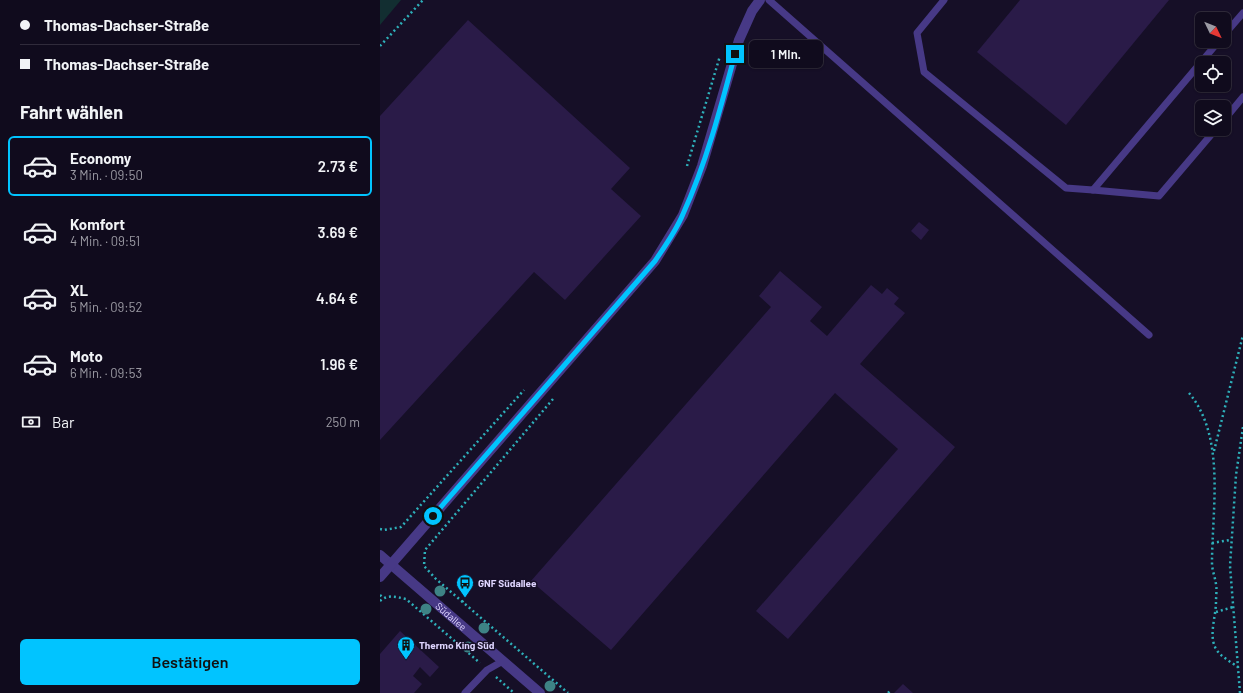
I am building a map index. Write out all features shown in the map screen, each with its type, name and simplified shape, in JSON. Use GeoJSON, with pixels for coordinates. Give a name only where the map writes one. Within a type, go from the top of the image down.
{"type":"FeatureCollection","features":[{"type":"Feature","properties":{"kind":"street"},"geometry":{"type":"LineString","coordinates":[[380,577],[655,261],[667,244],[683,215],[702,166],[739,40],[752,11],[760,0]]}},
{"type":"Feature","properties":{"kind":"street","name":"Südallee"},"geometry":{"type":"LineString","coordinates":[[380,555],[540,693]]}},
{"type":"Feature","properties":{"kind":"lane"},"geometry":{"type":"LineString","coordinates":[[769,0],[1149,335]]}},
{"type":"Feature","properties":{"kind":"lane"},"geometry":{"type":"LineString","coordinates":[[944,0],[917,33],[924,72],[1066,188],[1158,196],[1210,136]]}},
{"type":"Feature","properties":{"kind":"lane"},"geometry":{"type":"LineString","coordinates":[[1231,27],[1243,13]]}},
{"type":"Feature","properties":{"kind":"lane"},"geometry":{"type":"LineString","coordinates":[[1093,190],[1213,48]]}},
{"type":"Feature","properties":{"kind":"lane"},"geometry":{"type":"LineString","coordinates":[[1231,112],[1243,97]]}},
{"type":"Feature","properties":{"kind":"lane"},"geometry":{"type":"LineString","coordinates":[[465,693],[487,670],[503,661]]}},
{"type":"Feature","properties":{"kind":"path"},"geometry":{"type":"LineString","coordinates":[[380,46],[423,0]]}},
{"type":"Feature","properties":{"kind":"path"},"geometry":{"type":"LineString","coordinates":[[687,168],[722,51]]}},
{"type":"Feature","properties":{"kind":"path"},"geometry":{"type":"LineString","coordinates":[[1238,667],[1225,658],[1215,647],[1212,633],[1216,612],[1216,585],[1212,566],[1212,543],[1214,452],[1243,335]]}},
{"type":"Feature","properties":{"kind":"path"},"geometry":{"type":"LineString","coordinates":[[380,529],[384,530],[401,527],[529,385]]}},
{"type":"Feature","properties":{"kind":"path"},"geometry":{"type":"LineString","coordinates":[[1189,393],[1201,410],[1208,428],[1214,452]]}},
{"type":"Feature","properties":{"kind":"path"},"geometry":{"type":"LineString","coordinates":[[554,398],[425,550],[424,566],[462,602],[568,693]]}},
{"type":"Feature","properties":{"kind":"path"},"geometry":{"type":"LineString","coordinates":[[1240,693],[1230,566],[1230,540],[1236,475],[1243,427]]}},
{"type":"Feature","properties":{"kind":"path"},"geometry":{"type":"LineString","coordinates":[[1212,543],[1230,540]]}},
{"type":"Feature","properties":{"kind":"path"},"geometry":{"type":"LineString","coordinates":[[380,595],[384,598]]}},
{"type":"Feature","properties":{"kind":"path"},"geometry":{"type":"LineString","coordinates":[[380,601],[384,598],[393,596],[406,599],[514,693]]}},
{"type":"Feature","properties":{"kind":"path"},"geometry":{"type":"LineString","coordinates":[[462,602],[465,598]]}},
{"type":"Feature","properties":{"kind":"path"},"geometry":{"type":"LineString","coordinates":[[1216,612],[1233,607]]}},
{"type":"Feature","properties":{"kind":"path"},"geometry":{"type":"LineString","coordinates":[[888,693],[891,690]]}},
{"type":"Feature","properties":{"kind":"green space"},"geometry":{"type":"Polygon","coordinates":[[[380,0],[401,0],[380,25],[380,0]]]}},
{"type":"Feature","properties":{"kind":"building"},"geometry":{"type":"Polygon","coordinates":[[[1020,0],[1169,0],[1066,125],[977,52],[1020,0]]]}},
{"type":"Feature","properties":{"kind":"building"},"geometry":{"type":"Polygon","coordinates":[[[468,20],[630,168],[611,189],[641,216],[565,300],[534,272],[380,440],[380,116],[468,20]]]}},
{"type":"Feature","properties":{"kind":"building"},"geometry":{"type":"Polygon","coordinates":[[[919,222],[929,230],[921,240],[911,231],[919,222]]]}},
{"type":"Feature","properties":{"kind":"building"},"geometry":{"type":"Polygon","coordinates":[[[780,271],[822,307],[810,321],[827,336],[871,285],[882,294],[887,288],[899,298],[894,304],[905,313],[860,364],[955,447],[788,639],[756,611],[898,449],[835,393],[611,650],[531,581],[771,307],[759,296],[780,271]]]}},
{"type":"Feature","properties":{"kind":"building","name":"Thermo King Süd"},"geometry":{"type":"Polygon","coordinates":[[[400,631],[439,667],[430,677],[420,667],[413,676],[422,684],[414,693],[380,693],[380,654],[400,631]]]}},
{"type":"Feature","properties":{"kind":"building"},"geometry":{"type":"Polygon","coordinates":[[[903,684],[913,693],[894,693],[903,684]]]}},
{"type":"Feature","properties":{"kind":"place","name":"GNF Südallee"},"geometry":{"type":"Point","coordinates":[465,598]}},
{"type":"Feature","properties":{"kind":"place","name":"Thermo King Süd"},"geometry":{"type":"Point","coordinates":[406,660]}},
{"type":"Feature","properties":{"kind":"route"},"geometry":{"type":"LineString","coordinates":[[433,516],[655,261],[667,244],[683,215],[702,166],[735,54]]}}]}
